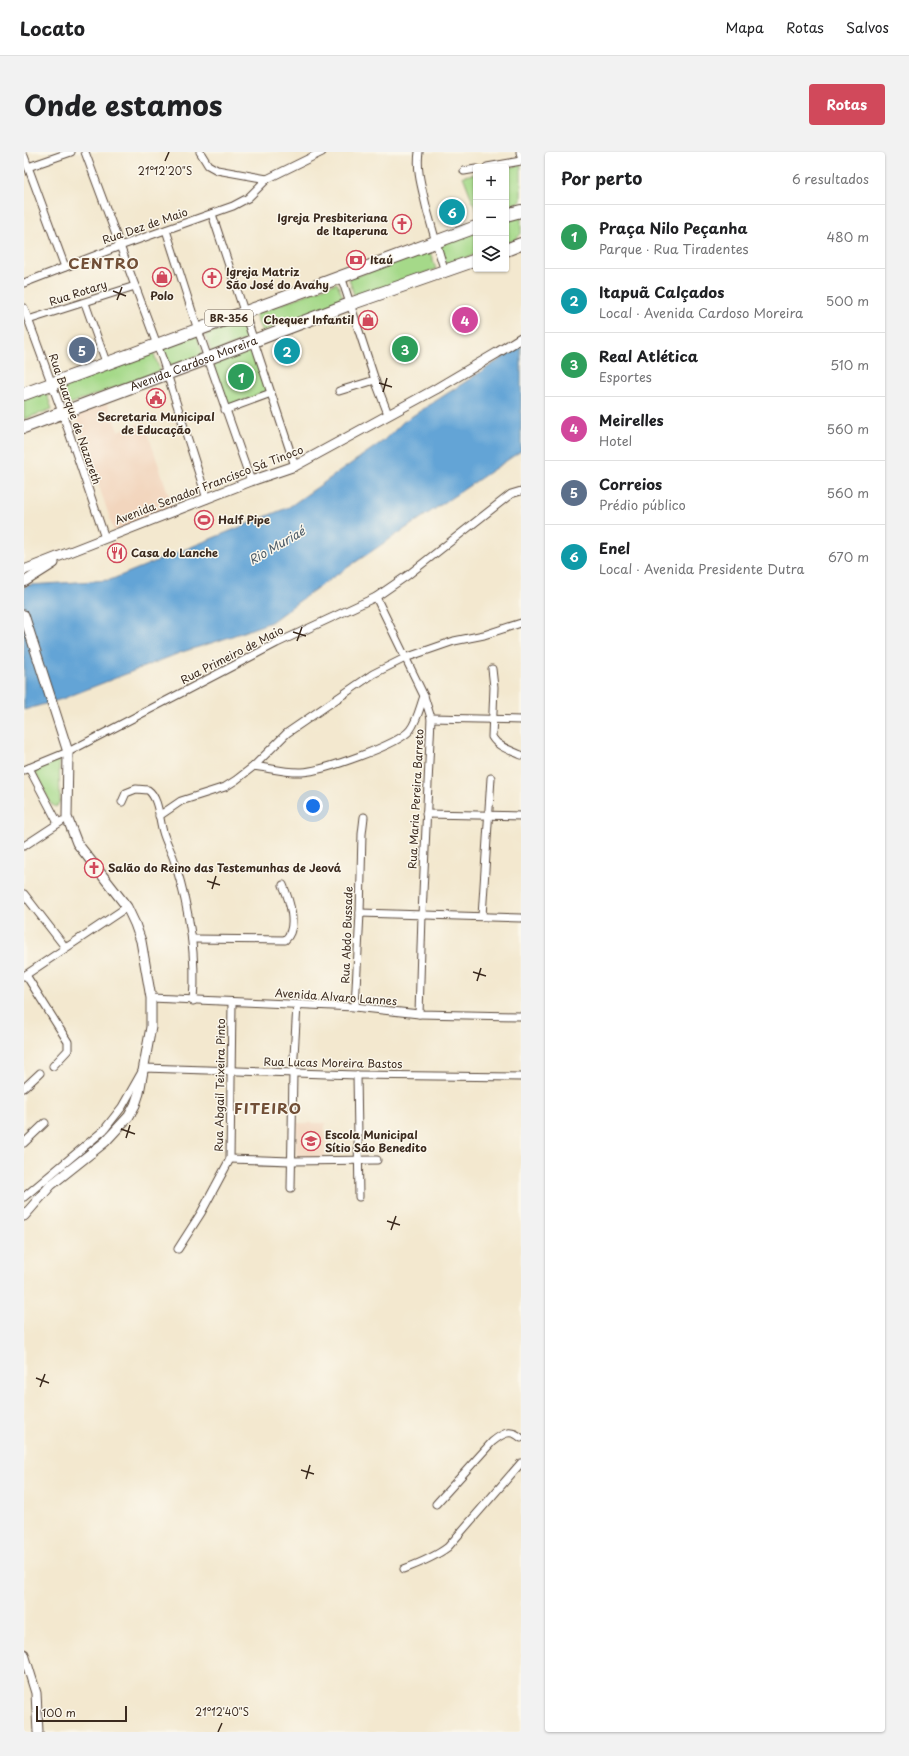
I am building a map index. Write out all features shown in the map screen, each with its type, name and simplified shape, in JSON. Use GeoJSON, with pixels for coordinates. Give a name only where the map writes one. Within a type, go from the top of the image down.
{"type":"FeatureCollection","features":[{"type":"Feature","properties":{"kind":"highway"},"geometry":{"type":"LineString","coordinates":[[509,214],[521,211]]}},
{"type":"Feature","properties":{"kind":"highway","name":"BR-356"},"geometry":{"type":"LineString","coordinates":[[24,394],[106,362],[198,330],[341,276],[433,237],[473,228]]}},
{"type":"Feature","properties":{"kind":"highway"},"geometry":{"type":"LineString","coordinates":[[509,249],[520,244]]}},
{"type":"Feature","properties":{"kind":"highway","name":"Avenida Cardoso Moreira"},"geometry":{"type":"LineString","coordinates":[[24,427],[350,304],[473,261]]}},
{"type":"Feature","properties":{"kind":"street"},"geometry":{"type":"LineString","coordinates":[[28,167],[71,152]]}},
{"type":"Feature","properties":{"kind":"street"},"geometry":{"type":"LineString","coordinates":[[85,152],[167,374],[207,499]]}},
{"type":"Feature","properties":{"kind":"street"},"geometry":{"type":"LineString","coordinates":[[200,152],[208,165],[217,170],[267,179]]}},
{"type":"Feature","properties":{"kind":"street","name":"Rua Dez de Maio"},"geometry":{"type":"LineString","coordinates":[[24,283],[120,246],[233,206],[248,198],[267,179],[322,152]]}},
{"type":"Feature","properties":{"kind":"street"},"geometry":{"type":"LineString","coordinates":[[419,152],[418,172],[433,237],[444,271]]}},
{"type":"Feature","properties":{"kind":"street"},"geometry":{"type":"LineString","coordinates":[[520,152],[521,157]]}},
{"type":"Feature","properties":{"kind":"street"},"geometry":{"type":"LineString","coordinates":[[24,156],[64,267]]}},
{"type":"Feature","properties":{"kind":"street"},"geometry":{"type":"LineString","coordinates":[[504,164],[521,161]]}},
{"type":"Feature","properties":{"kind":"street"},"geometry":{"type":"LineString","coordinates":[[464,171],[473,170]]}},
{"type":"Feature","properties":{"kind":"street"},"geometry":{"type":"LineString","coordinates":[[212,214],[295,466]]}},
{"type":"Feature","properties":{"kind":"street","name":"BR-356"},"geometry":{"type":"LineString","coordinates":[[166,230],[225,410],[251,481]]}},
{"type":"Feature","properties":{"kind":"street"},"geometry":{"type":"LineString","coordinates":[[341,276],[375,380],[388,414]]}},
{"type":"Feature","properties":{"kind":"street","name":"Rua Rotary"},"geometry":{"type":"LineString","coordinates":[[28,320],[135,286]]}},
{"type":"Feature","properties":{"kind":"street"},"geometry":{"type":"LineString","coordinates":[[85,303],[106,362]]}},
{"type":"Feature","properties":{"kind":"street","name":"Rua Buarque de Nazareth"},"geometry":{"type":"LineString","coordinates":[[24,308],[62,412],[105,538]]}},
{"type":"Feature","properties":{"kind":"street","name":"Avenida Senador Francisco Sá Tinoco"},"geometry":{"type":"LineString","coordinates":[[24,570],[63,556],[251,481],[295,466],[466,371],[521,338]]}},
{"type":"Feature","properties":{"kind":"street"},"geometry":{"type":"LineString","coordinates":[[339,390],[375,380]]}},
{"type":"Feature","properties":{"kind":"street"},"geometry":{"type":"LineString","coordinates":[[225,410],[271,393]]}},
{"type":"Feature","properties":{"kind":"street","name":"Rua Primeiro de Maio"},"geometry":{"type":"LineString","coordinates":[[26,769],[68,752],[277,643],[376,597],[408,575],[511,494],[521,490]]}},
{"type":"Feature","properties":{"kind":"street"},"geometry":{"type":"LineString","coordinates":[[24,582],[63,556]]}},
{"type":"Feature","properties":{"kind":"street","name":"Rua Maria Pereira Barreto"},"geometry":{"type":"LineString","coordinates":[[376,597],[424,696],[431,718],[422,915],[420,1014]]}},
{"type":"Feature","properties":{"kind":"street"},"geometry":{"type":"LineString","coordinates":[[24,615],[68,752],[67,817],[78,844],[127,907],[141,941],[150,998],[151,1027],[139,1093],[129,1116],[105,1142],[51,1185],[24,1216]]}},
{"type":"Feature","properties":{"kind":"street"},"geometry":{"type":"LineString","coordinates":[[159,816],[181,801],[225,787],[236,780],[254,766],[287,733],[373,674],[405,658],[454,641],[484,635],[521,623]]}},
{"type":"Feature","properties":{"kind":"street"},"geometry":{"type":"LineString","coordinates":[[492,669],[494,687],[492,733],[494,740],[503,748],[521,755]]}},
{"type":"Feature","properties":{"kind":"street"},"geometry":{"type":"LineString","coordinates":[[254,766],[294,772],[306,772],[378,749],[397,741],[411,729],[424,696]]}},
{"type":"Feature","properties":{"kind":"street"},"geometry":{"type":"LineString","coordinates":[[431,718],[492,718],[521,720]]}},
{"type":"Feature","properties":{"kind":"street"},"geometry":{"type":"LineString","coordinates":[[26,769],[58,823]]}},
{"type":"Feature","properties":{"kind":"street"},"geometry":{"type":"LineString","coordinates":[[482,916],[491,778]]}},
{"type":"Feature","properties":{"kind":"street"},"geometry":{"type":"LineString","coordinates":[[122,802],[126,793],[131,790],[148,790],[154,797],[163,832],[181,883],[192,938],[195,964],[193,1001]]}},
{"type":"Feature","properties":{"kind":"street"},"geometry":{"type":"LineString","coordinates":[[426,814],[521,816]]}},
{"type":"Feature","properties":{"kind":"street"},"geometry":{"type":"LineString","coordinates":[[24,846],[67,817]]}},
{"type":"Feature","properties":{"kind":"street","name":"Rua Abdo Bussade"},"geometry":{"type":"LineString","coordinates":[[355,1007],[360,914],[361,852],[364,817]]}},
{"type":"Feature","properties":{"kind":"street"},"geometry":{"type":"LineString","coordinates":[[192,938],[285,940],[290,933],[291,915],[288,897],[283,885]]}},
{"type":"Feature","properties":{"kind":"street"},"geometry":{"type":"LineString","coordinates":[[24,894],[65,947]]}},
{"type":"Feature","properties":{"kind":"street"},"geometry":{"type":"LineString","coordinates":[[53,1066],[68,1050],[68,1042],[25,976],[65,947],[127,907]]}},
{"type":"Feature","properties":{"kind":"street"},"geometry":{"type":"LineString","coordinates":[[360,914],[521,918]]}},
{"type":"Feature","properties":{"kind":"street","name":"Avenida Alvaro Lannes"},"geometry":{"type":"LineString","coordinates":[[150,998],[232,1003],[355,1007],[420,1014],[521,1016]]}},
{"type":"Feature","properties":{"kind":"street","name":"Rua Abgail Teixeira Pinto"},"geometry":{"type":"LineString","coordinates":[[178,1249],[201,1213],[230,1159],[232,1003]]}},
{"type":"Feature","properties":{"kind":"street"},"geometry":{"type":"LineString","coordinates":[[291,1188],[292,1073],[296,1005]]}},
{"type":"Feature","properties":{"kind":"street"},"geometry":{"type":"LineString","coordinates":[[24,1197],[104,1130],[122,1107],[144,1068]]}},
{"type":"Feature","properties":{"kind":"street","name":"Rua Lucas Moreira Bastos"},"geometry":{"type":"LineString","coordinates":[[144,1068],[231,1072],[521,1077]]}},
{"type":"Feature","properties":{"kind":"street"},"geometry":{"type":"LineString","coordinates":[[24,1088],[40,1072]]}},
{"type":"Feature","properties":{"kind":"street"},"geometry":{"type":"LineString","coordinates":[[357,1075],[359,1197]]}},
{"type":"Feature","properties":{"kind":"street"},"geometry":{"type":"LineString","coordinates":[[24,1144],[45,1123]]}},
{"type":"Feature","properties":{"kind":"street"},"geometry":{"type":"LineString","coordinates":[[230,1159],[291,1161],[377,1160]]}},
{"type":"Feature","properties":{"kind":"street"},"geometry":{"type":"LineString","coordinates":[[436,1504],[492,1442],[502,1434],[507,1432],[514,1433],[521,1438]]}},
{"type":"Feature","properties":{"kind":"street"},"geometry":{"type":"LineString","coordinates":[[404,1569],[434,1556],[448,1547],[521,1463]]}},
{"type":"Feature","properties":{"kind":"street"},"geometry":{"type":"LineString","coordinates":[[24,1654],[36,1694],[38,1732]]}},
{"type":"Feature","properties":{"kind":"shaded area"},"geometry":{"type":"Polygon","coordinates":[[[107,403],[118,431],[144,422],[173,508],[114,531],[76,416],[107,403]]]}},
{"type":"Feature","properties":{"kind":"shaded area","name":"Escola Municipal Sítio São Benedito"},"geometry":{"type":"Polygon","coordinates":[[[297,1123],[325,1123],[325,1159],[296,1158],[297,1123]]]}},
{"type":"Feature","properties":{"kind":"green space"},"geometry":{"type":"Polygon","coordinates":[[[521,165],[521,201],[509,206],[509,200],[509,167],[521,165]]]}},
{"type":"Feature","properties":{"kind":"green space"},"geometry":{"type":"Polygon","coordinates":[[[473,174],[473,202],[463,176],[473,174]]]}},
{"type":"Feature","properties":{"kind":"green space"},"geometry":{"type":"Polygon","coordinates":[[[521,214],[521,234],[515,240],[509,242],[509,236],[509,217],[521,214]]]}},
{"type":"Feature","properties":{"kind":"green space"},"geometry":{"type":"Polygon","coordinates":[[[473,231],[473,255],[446,264],[439,243],[473,231]]]}},
{"type":"Feature","properties":{"kind":"green space"},"geometry":{"type":"Polygon","coordinates":[[[429,250],[436,269],[355,298],[349,279],[429,250]]]}},
{"type":"Feature","properties":{"kind":"green space"},"geometry":{"type":"Polygon","coordinates":[[[337,283],[345,302],[262,332],[255,314],[337,283]]]}},
{"type":"Feature","properties":{"kind":"green space"},"geometry":{"type":"Polygon","coordinates":[[[242,320],[248,339],[212,353],[205,335],[242,320]]]}},
{"type":"Feature","properties":{"kind":"green space"},"geometry":{"type":"Polygon","coordinates":[[[197,335],[203,354],[168,367],[162,349],[197,335]]]}},
{"type":"Feature","properties":{"kind":"green space"},"geometry":{"type":"Polygon","coordinates":[[[253,347],[269,391],[228,406],[212,362],[253,347]]]}},
{"type":"Feature","properties":{"kind":"green space"},"geometry":{"type":"Polygon","coordinates":[[[153,351],[160,371],[67,405],[60,385],[153,351]]]}},
{"type":"Feature","properties":{"kind":"green space"},"geometry":{"type":"Polygon","coordinates":[[[45,389],[52,409],[24,419],[24,397],[45,389]]]}},
{"type":"Feature","properties":{"kind":"green space","name":"Half Pipe"},"geometry":{"type":"Polygon","coordinates":[[[209,514],[211,522],[200,526],[197,518],[209,514]]]}},
{"type":"Feature","properties":{"kind":"green space"},"geometry":{"type":"Polygon","coordinates":[[[53,760],[59,761],[60,803],[56,807],[51,804],[35,772],[36,768],[53,760]]]}},
{"type":"Feature","properties":{"kind":"water","name":"Rio Muriaé"},"geometry":{"type":"Polygon","coordinates":[[[521,346],[521,451],[317,588],[271,622],[182,652],[62,699],[24,710],[24,587],[29,585],[110,580],[289,507],[386,439],[403,422],[521,346]]]}},
{"type":"Feature","properties":{"kind":"place","name":"Enel"},"geometry":{"type":"Point","coordinates":[452,212]}},
{"type":"Feature","properties":{"kind":"place","name":"Igreja Presbiteriana de Itaperuna"},"geometry":{"type":"Point","coordinates":[402,224]}},
{"type":"Feature","properties":{"kind":"place","name":"Itaú"},"geometry":{"type":"Point","coordinates":[356,260]}},
{"type":"Feature","properties":{"kind":"place","name":"Polo"},"geometry":{"type":"Point","coordinates":[162,277]}},
{"type":"Feature","properties":{"kind":"place","name":"Igreja Matriz São José do Avahy"},"geometry":{"type":"Point","coordinates":[212,278]}},
{"type":"Feature","properties":{"kind":"place","name":"Chequer Infantil"},"geometry":{"type":"Point","coordinates":[368,320]}},
{"type":"Feature","properties":{"kind":"place","name":"Meirelles"},"geometry":{"type":"Point","coordinates":[465,320]}},
{"type":"Feature","properties":{"kind":"place","name":"Real Atlética"},"geometry":{"type":"Point","coordinates":[405,349]}},
{"type":"Feature","properties":{"kind":"place","name":"Correios"},"geometry":{"type":"Point","coordinates":[82,350]}},
{"type":"Feature","properties":{"kind":"place","name":"Itapuã Calçados"},"geometry":{"type":"Point","coordinates":[287,351]}},
{"type":"Feature","properties":{"kind":"place","name":"Praça Nilo Peçanha"},"geometry":{"type":"Point","coordinates":[241,377]}},
{"type":"Feature","properties":{"kind":"place","name":"Secretaria Municipal de Educação"},"geometry":{"type":"Point","coordinates":[156,398]}},
{"type":"Feature","properties":{"kind":"place","name":"Half Pipe"},"geometry":{"type":"Point","coordinates":[204,520]}},
{"type":"Feature","properties":{"kind":"place","name":"Casa do Lanche"},"geometry":{"type":"Point","coordinates":[117,553]}},
{"type":"Feature","properties":{"kind":"place","name":"Salão do Reino das Testemunhas de Jeová"},"geometry":{"type":"Point","coordinates":[94,868]}},
{"type":"Feature","properties":{"kind":"place","name":"Escola Municipal Sítio São Benedito"},"geometry":{"type":"Point","coordinates":[311,1141]}},
{"type":"Feature","properties":{"kind":"district","name":"CENTRO"},"geometry":{"type":"Point","coordinates":[104,264]}},
{"type":"Feature","properties":{"kind":"district","name":"FITEIRO"},"geometry":{"type":"Point","coordinates":[268,1109]}}]}
